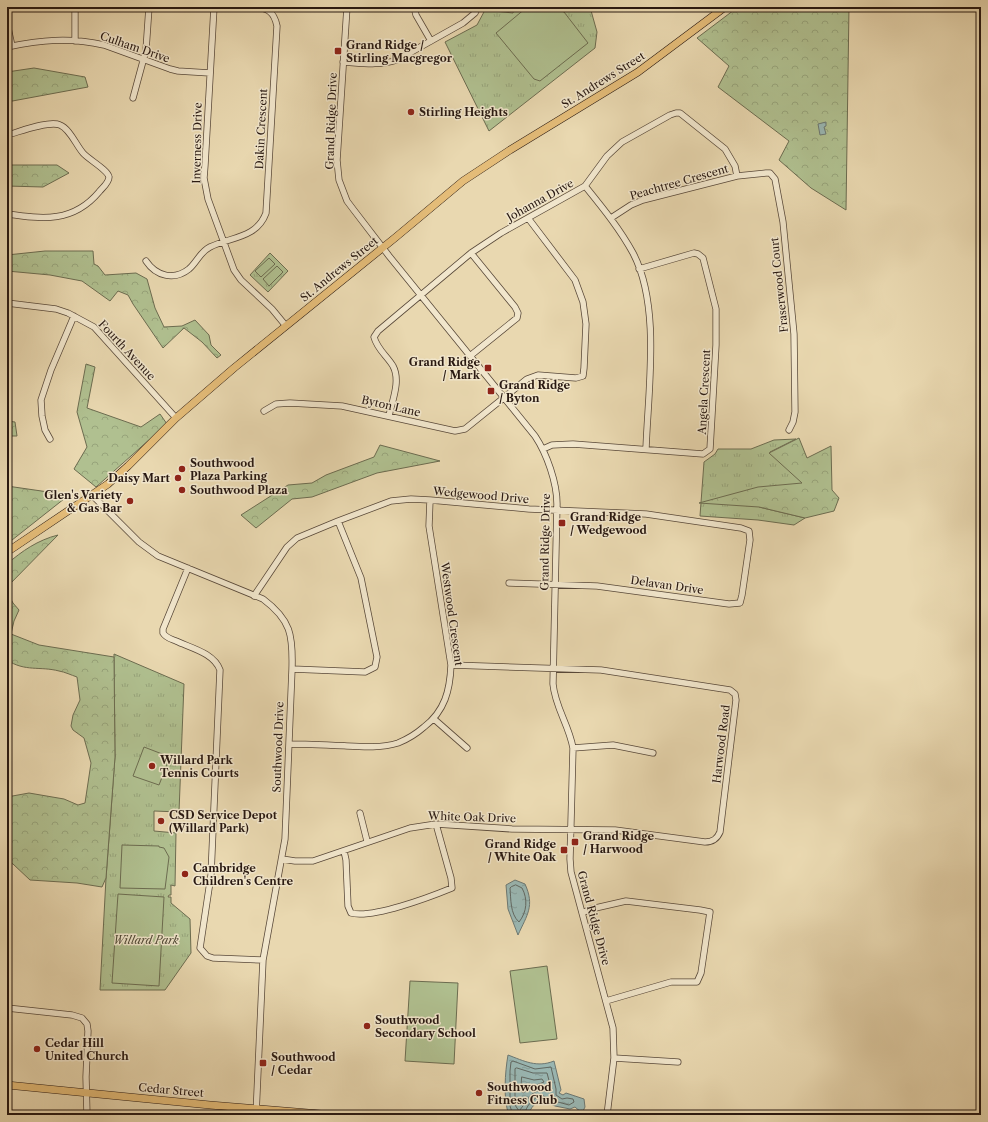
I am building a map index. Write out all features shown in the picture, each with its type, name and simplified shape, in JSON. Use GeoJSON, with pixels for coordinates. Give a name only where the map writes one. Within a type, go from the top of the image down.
{"type":"FeatureCollection","features":[{"type":"Feature","properties":{"kind":"main road","name":"St. Andrews Street"},"geometry":{"type":"LineString","coordinates":[[7,552],[108,484],[176,418],[234,368],[463,182],[510,150],[638,72],[724,7]]}},
{"type":"Feature","properties":{"kind":"main road","name":"Cedar Street"},"geometry":{"type":"LineString","coordinates":[[7,1085],[256,1112],[333,1115]]}},
{"type":"Feature","properties":{"kind":"street"},"geometry":{"type":"LineString","coordinates":[[75,7],[75,41]]}},
{"type":"Feature","properties":{"kind":"street"},"geometry":{"type":"LineString","coordinates":[[133,98],[146,50],[149,7]]}},
{"type":"Feature","properties":{"kind":"street","name":"Inverness Drive"},"geometry":{"type":"LineString","coordinates":[[214,7],[204,178],[208,198],[223,242],[237,275],[272,309],[286,326]]}},
{"type":"Feature","properties":{"kind":"street","name":"Dakin Crescent"},"geometry":{"type":"LineString","coordinates":[[223,242],[251,232],[264,220],[266,213],[277,26],[276,19],[272,13],[266,9],[253,7]]}},
{"type":"Feature","properties":{"kind":"street","name":"Grand Ridge Drive"},"geometry":{"type":"LineString","coordinates":[[347,7],[338,153],[339,180],[347,201],[420,295],[535,436],[543,449],[556,491],[557,511],[552,668],[553,684],[556,701],[570,735],[572,748],[570,830],[571,872],[613,1028],[614,1058],[607,1115]]}},
{"type":"Feature","properties":{"kind":"street"},"geometry":{"type":"LineString","coordinates":[[414,7],[416,15],[431,41]]}},
{"type":"Feature","properties":{"kind":"street"},"geometry":{"type":"LineString","coordinates":[[343,62],[376,64],[397,60],[471,18],[478,7]]}},
{"type":"Feature","properties":{"kind":"street"},"geometry":{"type":"LineString","coordinates":[[7,23],[9,46]]}},
{"type":"Feature","properties":{"kind":"street","name":"Culham Drive"},"geometry":{"type":"LineString","coordinates":[[9,46],[49,40],[75,41],[104,45],[178,71],[210,73]]}},
{"type":"Feature","properties":{"kind":"street","name":"Peachtree Crescent"},"geometry":{"type":"LineString","coordinates":[[585,186],[607,156],[622,142],[676,112],[684,116],[725,149],[735,166],[737,176],[643,200],[631,205],[611,218]]}},
{"type":"Feature","properties":{"kind":"street"},"geometry":{"type":"LineString","coordinates":[[7,135],[51,124],[60,125],[66,129],[82,152],[91,161],[106,171],[109,177],[108,182],[94,198],[78,210],[56,217],[39,218],[7,214]]}},
{"type":"Feature","properties":{"kind":"street","name":"Fraserwood Court"},"geometry":{"type":"LineString","coordinates":[[737,176],[770,173],[775,179],[783,222],[794,334],[795,412],[793,422],[789,430]]}},
{"type":"Feature","properties":{"kind":"street","name":"Johanna Drive"},"geometry":{"type":"LineString","coordinates":[[389,416],[395,388],[396,375],[393,366],[376,344],[374,337],[378,331],[471,254],[501,233],[585,186],[611,218],[633,254],[646,292],[650,318],[650,348],[646,449]]}},
{"type":"Feature","properties":{"kind":"street","name":"Byton Lane"},"geometry":{"type":"LineString","coordinates":[[264,411],[276,404],[290,403],[342,406],[455,431],[461,431],[527,379],[538,376],[576,378],[583,376],[586,324],[583,302],[575,280],[528,218]]}},
{"type":"Feature","properties":{"kind":"street"},"geometry":{"type":"LineString","coordinates":[[146,261],[160,274],[165,276],[176,275],[189,268],[206,249],[223,242]]}},
{"type":"Feature","properties":{"kind":"street"},"geometry":{"type":"LineString","coordinates":[[470,356],[517,318],[518,313],[515,306],[471,254]]}},
{"type":"Feature","properties":{"kind":"street","name":"Angela Crescent"},"geometry":{"type":"LineString","coordinates":[[543,449],[552,445],[573,444],[703,454],[710,449],[716,345],[716,309],[706,265],[703,258],[698,254],[694,254],[639,269]]}},
{"type":"Feature","properties":{"kind":"street","name":"Fourth Avenue"},"geometry":{"type":"LineString","coordinates":[[7,303],[56,309],[74,316],[94,327],[176,418]]}},
{"type":"Feature","properties":{"kind":"street"},"geometry":{"type":"LineString","coordinates":[[50,439],[45,430],[41,400],[51,370],[74,316]]}},
{"type":"Feature","properties":{"kind":"street","name":"Southwood Drive"},"geometry":{"type":"LineString","coordinates":[[92,495],[147,549],[158,556],[263,599],[283,618],[291,638],[292,669],[285,839],[263,960],[256,1112]]}},
{"type":"Feature","properties":{"kind":"street","name":"Wedgewood Drive"},"geometry":{"type":"LineString","coordinates":[[254,596],[287,547],[297,538],[391,501],[411,499],[557,511],[646,514],[741,528]]}},
{"type":"Feature","properties":{"kind":"street","name":"Westwood Crescent"},"geometry":{"type":"LineString","coordinates":[[289,744],[382,746],[398,743],[414,736],[434,719],[447,692],[450,680],[451,665],[429,526],[430,500]]}},
{"type":"Feature","properties":{"kind":"street"},"geometry":{"type":"LineString","coordinates":[[292,669],[366,672],[374,667],[377,657],[361,578],[338,521]]}},
{"type":"Feature","properties":{"kind":"street","name":"Delavan Drive"},"geometry":{"type":"LineString","coordinates":[[509,583],[598,586],[729,604],[740,603],[750,540],[749,531],[741,528]]}},
{"type":"Feature","properties":{"kind":"street"},"geometry":{"type":"LineString","coordinates":[[188,568],[163,629],[163,633],[168,638],[209,656],[217,663],[220,670],[211,875],[200,948],[206,956],[212,958],[263,960]]}},
{"type":"Feature","properties":{"kind":"street","name":"Harwood Road"},"geometry":{"type":"LineString","coordinates":[[451,665],[601,670],[730,690],[735,694],[736,700],[720,832],[718,837],[710,842],[705,842],[615,830],[570,830]]}},
{"type":"Feature","properties":{"kind":"street"},"geometry":{"type":"LineString","coordinates":[[434,719],[467,748]]}},
{"type":"Feature","properties":{"kind":"street"},"geometry":{"type":"LineString","coordinates":[[572,748],[613,745],[653,753]]}},
{"type":"Feature","properties":{"kind":"street"},"geometry":{"type":"LineString","coordinates":[[360,813],[367,841]]}},
{"type":"Feature","properties":{"kind":"street"},"geometry":{"type":"LineString","coordinates":[[344,850],[346,860],[348,906],[351,913],[357,915],[388,910],[452,888],[451,878],[436,824]]}},
{"type":"Feature","properties":{"kind":"street","name":"White Oak Drive"},"geometry":{"type":"LineString","coordinates":[[282,859],[313,861],[367,841],[410,828],[436,824],[570,830]]}},
{"type":"Feature","properties":{"kind":"street"},"geometry":{"type":"LineString","coordinates":[[582,913],[591,909],[626,901],[710,912],[701,973],[697,982],[672,982],[606,1001]]}},
{"type":"Feature","properties":{"kind":"street"},"geometry":{"type":"LineString","coordinates":[[7,1008],[72,1016],[82,1018],[87,1024],[87,1115]]}},
{"type":"Feature","properties":{"kind":"street"},"geometry":{"type":"LineString","coordinates":[[614,1058],[678,1062]]}},
{"type":"Feature","properties":{"kind":"green space"},"geometry":{"type":"Polygon","coordinates":[[[514,7],[590,7],[597,32],[595,48],[489,131],[445,42],[477,25],[485,10],[513,13],[514,7]]]}},
{"type":"Feature","properties":{"kind":"green space"},"geometry":{"type":"Polygon","coordinates":[[[554,7],[564,12],[588,43],[540,81],[534,79],[496,33],[526,8],[554,7]]]}},
{"type":"Feature","properties":{"kind":"green space"},"geometry":{"type":"Polygon","coordinates":[[[738,7],[849,7],[846,210],[811,188],[779,160],[789,141],[718,87],[729,66],[697,38],[738,7]]]}},
{"type":"Feature","properties":{"kind":"green space"},"geometry":{"type":"Polygon","coordinates":[[[34,68],[85,77],[88,87],[7,102],[7,72],[34,68]]]}},
{"type":"Feature","properties":{"kind":"green space"},"geometry":{"type":"Polygon","coordinates":[[[7,165],[57,165],[69,173],[43,187],[7,186],[7,165]]]}},
{"type":"Feature","properties":{"kind":"green space"},"geometry":{"type":"Polygon","coordinates":[[[45,251],[93,251],[94,264],[98,266],[105,275],[136,273],[147,279],[155,308],[164,327],[182,326],[195,320],[209,335],[211,345],[221,355],[217,358],[202,342],[184,328],[163,348],[128,295],[118,291],[110,301],[82,281],[50,275],[7,271],[7,255],[45,251]]]}},
{"type":"Feature","properties":{"kind":"green space"},"geometry":{"type":"Polygon","coordinates":[[[270,253],[288,271],[268,292],[250,275],[270,253]]]}},
{"type":"Feature","properties":{"kind":"green space"},"geometry":{"type":"Polygon","coordinates":[[[269,258],[275,264],[261,277],[255,271],[269,258]]]}},
{"type":"Feature","properties":{"kind":"green space"},"geometry":{"type":"Polygon","coordinates":[[[277,266],[283,272],[269,286],[263,279],[277,266]]]}},
{"type":"Feature","properties":{"kind":"green space"},"geometry":{"type":"Polygon","coordinates":[[[86,364],[95,367],[87,408],[141,427],[160,414],[167,424],[96,487],[74,469],[87,447],[77,412],[86,364]]]}},
{"type":"Feature","properties":{"kind":"green space"},"geometry":{"type":"Polygon","coordinates":[[[7,421],[15,422],[17,436],[7,436],[7,421]]]}},
{"type":"Feature","properties":{"kind":"green space"},"geometry":{"type":"Polygon","coordinates":[[[799,438],[807,458],[831,446],[832,490],[839,498],[834,511],[805,518],[759,507],[699,503],[758,487],[802,483],[769,453],[799,438]]]}},
{"type":"Feature","properties":{"kind":"green space"},"geometry":{"type":"Polygon","coordinates":[[[796,439],[770,452],[803,483],[759,507],[805,518],[794,525],[758,520],[700,516],[704,462],[715,454],[718,449],[751,449],[774,440],[796,439]]]}},
{"type":"Feature","properties":{"kind":"green space"},"geometry":{"type":"Polygon","coordinates":[[[380,445],[440,461],[377,473],[312,497],[292,499],[256,528],[241,515],[288,485],[312,483],[326,475],[374,457],[380,445]]]}},
{"type":"Feature","properties":{"kind":"green space"},"geometry":{"type":"Polygon","coordinates":[[[7,486],[69,495],[7,544],[7,486]]]}},
{"type":"Feature","properties":{"kind":"green space"},"geometry":{"type":"Polygon","coordinates":[[[58,535],[7,587],[7,564],[31,546],[58,535]]]}},
{"type":"Feature","properties":{"kind":"green space"},"geometry":{"type":"Polygon","coordinates":[[[7,592],[19,610],[14,621],[11,634],[39,645],[114,657],[115,757],[106,878],[102,887],[77,883],[30,880],[13,864],[7,861],[7,797],[29,793],[64,799],[78,805],[85,803],[91,763],[84,738],[73,730],[71,726],[73,715],[80,700],[77,677],[64,672],[20,666],[7,660],[7,592]]]}},
{"type":"Feature","properties":{"kind":"green space","name":"Willard Park"},"geometry":{"type":"Polygon","coordinates":[[[114,654],[184,684],[179,812],[154,811],[154,831],[176,833],[175,886],[171,885],[171,895],[168,897],[171,897],[171,903],[190,919],[191,953],[165,990],[100,990],[106,878],[115,757],[114,654]]]}},
{"type":"Feature","properties":{"kind":"green space","name":"Willard Park Tennis Courts"},"geometry":{"type":"Polygon","coordinates":[[[144,747],[170,757],[159,785],[133,776],[144,747]]]}},
{"type":"Feature","properties":{"kind":"green space"},"geometry":{"type":"Polygon","coordinates":[[[122,845],[159,846],[164,848],[169,857],[165,889],[120,888],[122,845]]]}},
{"type":"Feature","properties":{"kind":"green space"},"geometry":{"type":"Polygon","coordinates":[[[118,894],[164,897],[159,986],[112,983],[118,894]]]}},
{"type":"Feature","properties":{"kind":"green space"},"geometry":{"type":"Polygon","coordinates":[[[547,966],[557,1039],[520,1043],[510,971],[547,966]]]}},
{"type":"Feature","properties":{"kind":"green space"},"geometry":{"type":"Polygon","coordinates":[[[410,981],[458,983],[454,1064],[405,1061],[410,981]]]}},
{"type":"Feature","properties":{"kind":"water"},"geometry":{"type":"Polygon","coordinates":[[[826,122],[826,126],[824,127],[826,134],[820,135],[818,124],[826,122]]]}},
{"type":"Feature","properties":{"kind":"water"},"geometry":{"type":"Polygon","coordinates":[[[515,880],[525,884],[530,905],[527,916],[518,935],[508,909],[506,885],[515,880]]]}},
{"type":"Feature","properties":{"kind":"water"},"geometry":{"type":"Polygon","coordinates":[[[508,1055],[536,1064],[554,1061],[561,1090],[559,1093],[563,1095],[566,1093],[584,1099],[585,1107],[582,1113],[575,1107],[570,1109],[555,1106],[542,1099],[532,1107],[529,1115],[509,1115],[505,1094],[505,1078],[508,1055]]]}},
{"type":"Feature","properties":{"kind":"place","name":"Grand Ridge / Stirling Macgregor"},"geometry":{"type":"Point","coordinates":[338,51]}},
{"type":"Feature","properties":{"kind":"place","name":"Stirling Heights"},"geometry":{"type":"Point","coordinates":[411,112]}},
{"type":"Feature","properties":{"kind":"place","name":"Grand Ridge / Mark"},"geometry":{"type":"Point","coordinates":[488,368]}},
{"type":"Feature","properties":{"kind":"place","name":"Grand Ridge / Byton"},"geometry":{"type":"Point","coordinates":[491,391]}},
{"type":"Feature","properties":{"kind":"place","name":"Southwood Plaza Parking"},"geometry":{"type":"Point","coordinates":[182,469]}},
{"type":"Feature","properties":{"kind":"place","name":"Daisy Mart"},"geometry":{"type":"Point","coordinates":[178,478]}},
{"type":"Feature","properties":{"kind":"place","name":"Southwood Plaza"},"geometry":{"type":"Point","coordinates":[182,490]}},
{"type":"Feature","properties":{"kind":"place","name":"Glen's Variety & Gas Bar"},"geometry":{"type":"Point","coordinates":[130,501]}},
{"type":"Feature","properties":{"kind":"place","name":"Grand Ridge / Wedgewood"},"geometry":{"type":"Point","coordinates":[562,523]}},
{"type":"Feature","properties":{"kind":"place","name":"Willard Park Tennis Courts"},"geometry":{"type":"Point","coordinates":[152,766]}},
{"type":"Feature","properties":{"kind":"place","name":"CSD Service Depot (Willard Park)"},"geometry":{"type":"Point","coordinates":[161,821]}},
{"type":"Feature","properties":{"kind":"place","name":"Grand Ridge / Harwood"},"geometry":{"type":"Point","coordinates":[575,842]}},
{"type":"Feature","properties":{"kind":"place","name":"Grand Ridge / White Oak"},"geometry":{"type":"Point","coordinates":[564,850]}},
{"type":"Feature","properties":{"kind":"place","name":"Cambridge Children's Centre"},"geometry":{"type":"Point","coordinates":[185,874]}},
{"type":"Feature","properties":{"kind":"place","name":"Southwood Secondary School"},"geometry":{"type":"Point","coordinates":[367,1026]}},
{"type":"Feature","properties":{"kind":"place","name":"Cedar Hill United Church"},"geometry":{"type":"Point","coordinates":[37,1049]}},
{"type":"Feature","properties":{"kind":"place","name":"Southwood / Cedar"},"geometry":{"type":"Point","coordinates":[263,1063]}},
{"type":"Feature","properties":{"kind":"place","name":"Southwood Fitness Club"},"geometry":{"type":"Point","coordinates":[479,1093]}}]}
